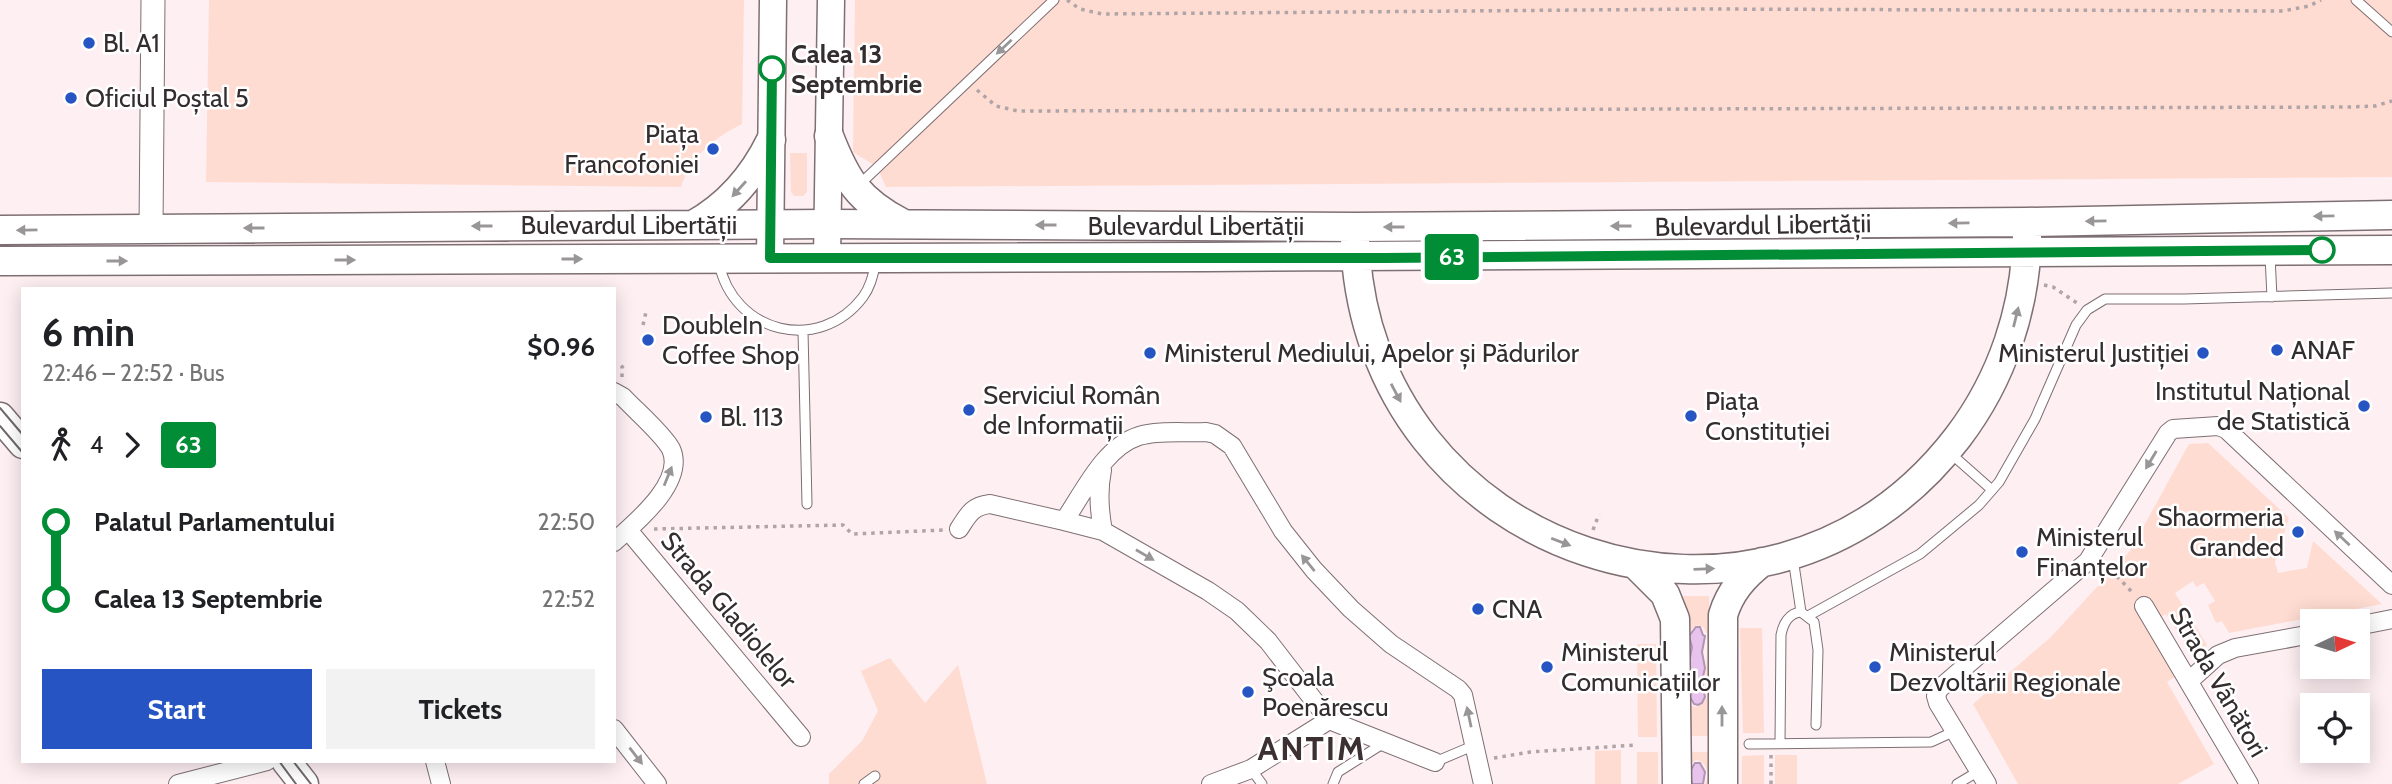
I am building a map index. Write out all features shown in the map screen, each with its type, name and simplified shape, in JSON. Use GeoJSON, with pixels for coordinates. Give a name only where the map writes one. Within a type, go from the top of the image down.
{"type":"FeatureCollection","features":[{"type":"Feature","properties":{"kind":"main road"},"geometry":{"type":"LineString","coordinates":[[770,258],[773,0]]}},
{"type":"Feature","properties":{"kind":"main road"},"geometry":{"type":"LineString","coordinates":[[827,257],[831,0]]}},
{"type":"Feature","properties":{"kind":"main road"},"geometry":{"type":"LineString","coordinates":[[829,136],[843,170],[855,189],[874,207],[905,224]]}},
{"type":"Feature","properties":{"kind":"main road"},"geometry":{"type":"LineString","coordinates":[[693,225],[713,213],[740,188],[757,166],[771,140]]}},
{"type":"Feature","properties":{"kind":"main road","name":"Bulevardul Libertății"},"geometry":{"type":"LineString","coordinates":[[0,230],[771,224],[1355,228],[2027,222],[2392,215]]}},
{"type":"Feature","properties":{"kind":"main road"},"geometry":{"type":"LineString","coordinates":[[1355,228],[1362,300],[1379,358],[1404,408],[1438,454],[1484,498],[1548,537],[1585,552],[1636,565],[1698,569],[1762,562],[1792,554],[1843,533],[1869,519],[1916,483],[1947,451],[1969,423],[1995,376],[2013,328],[2025,267],[2027,222]]}},
{"type":"Feature","properties":{"kind":"main road","name":"Bulevardul Libertății"},"geometry":{"type":"LineString","coordinates":[[0,261],[827,257],[1356,258],[2025,267],[2270,251],[2392,250]]}},
{"type":"Feature","properties":{"kind":"main road"},"geometry":{"type":"LineString","coordinates":[[0,417],[21,442]]}},
{"type":"Feature","properties":{"kind":"main road"},"geometry":{"type":"LineString","coordinates":[[1723,784],[1723,615],[1737,585],[1762,562]]}},
{"type":"Feature","properties":{"kind":"main road"},"geometry":{"type":"LineString","coordinates":[[1636,565],[1665,594],[1675,619],[1677,784]]}},
{"type":"Feature","properties":{"kind":"main road"},"geometry":{"type":"LineString","coordinates":[[286,763],[304,784]]}},
{"type":"Feature","properties":{"kind":"street"},"geometry":{"type":"LineString","coordinates":[[151,228],[153,0]]}},
{"type":"Feature","properties":{"kind":"street"},"geometry":{"type":"LineString","coordinates":[[616,393],[623,397],[666,443],[673,460],[671,473],[656,502],[621,536]]}},
{"type":"Feature","properties":{"kind":"street"},"geometry":{"type":"LineString","coordinates":[[1983,778],[1938,703],[1936,695],[1939,689],[2077,573],[2094,552],[2168,433],[2178,427],[2222,426],[2392,585]]}},
{"type":"Feature","properties":{"kind":"street"},"geometry":{"type":"LineString","coordinates":[[1064,521],[1104,463],[1121,444],[1142,435],[1206,432],[1226,440],[1283,531],[1314,570],[1351,609],[1391,644],[1463,695],[1483,784]]}},
{"type":"Feature","properties":{"kind":"street"},"geometry":{"type":"LineString","coordinates":[[1103,531],[1099,513],[1104,463]]}},
{"type":"Feature","properties":{"kind":"street"},"geometry":{"type":"LineString","coordinates":[[959,529],[971,510],[990,504],[1103,531],[1208,591],[1237,611],[1268,641],[1329,720],[1435,762]]}},
{"type":"Feature","properties":{"kind":"street","name":"Strada Gladiolelor"},"geometry":{"type":"LineString","coordinates":[[621,536],[801,737]]}},
{"type":"Feature","properties":{"kind":"street","name":"Strada Vânători"},"geometry":{"type":"LineString","coordinates":[[2144,606],[2249,784]]}},
{"type":"Feature","properties":{"kind":"street"},"geometry":{"type":"LineString","coordinates":[[2370,623],[2392,619]]}},
{"type":"Feature","properties":{"kind":"street"},"geometry":{"type":"LineString","coordinates":[[2189,681],[2218,655],[2235,648],[2300,636]]}},
{"type":"Feature","properties":{"kind":"street"},"geometry":{"type":"LineString","coordinates":[[1211,784],[1251,769],[1329,720]]}},
{"type":"Feature","properties":{"kind":"street"},"geometry":{"type":"LineString","coordinates":[[616,732],[657,784]]}},
{"type":"Feature","properties":{"kind":"street"},"geometry":{"type":"LineString","coordinates":[[178,784],[259,763]]}},
{"type":"Feature","properties":{"kind":"street"},"geometry":{"type":"LineString","coordinates":[[284,763],[285,784]]}},
{"type":"Feature","properties":{"kind":"street"},"geometry":{"type":"LineString","coordinates":[[436,763],[441,784]]}},
{"type":"Feature","properties":{"kind":"lane"},"geometry":{"type":"LineString","coordinates":[[855,189],[1054,0]]}},
{"type":"Feature","properties":{"kind":"lane"},"geometry":{"type":"LineString","coordinates":[[2356,0],[2392,32]]}},
{"type":"Feature","properties":{"kind":"lane"},"geometry":{"type":"LineString","coordinates":[[2270,251],[2272,297]]}},
{"type":"Feature","properties":{"kind":"lane"},"geometry":{"type":"LineString","coordinates":[[718,259],[721,275],[728,289],[735,301],[751,316],[770,326],[803,331],[822,327],[852,310],[871,284],[877,257]]}},
{"type":"Feature","properties":{"kind":"lane"},"geometry":{"type":"LineString","coordinates":[[1780,743],[1783,625],[1795,613],[1805,614],[1920,554],[1979,505],[2014,458],[2030,429],[2076,325],[2087,310],[2105,299],[2392,293]]}},
{"type":"Feature","properties":{"kind":"lane"},"geometry":{"type":"LineString","coordinates":[[803,331],[807,504]]}},
{"type":"Feature","properties":{"kind":"lane"},"geometry":{"type":"LineString","coordinates":[[1947,451],[1992,490]]}},
{"type":"Feature","properties":{"kind":"lane"},"geometry":{"type":"LineString","coordinates":[[1792,554],[1805,614],[1814,622],[1818,650],[1816,725]]}},
{"type":"Feature","properties":{"kind":"lane"},"geometry":{"type":"LineString","coordinates":[[1749,744],[1931,742],[1955,731]]}},
{"type":"Feature","properties":{"kind":"lane"},"geometry":{"type":"LineString","coordinates":[[1332,784],[1338,772],[1385,742]]}},
{"type":"Feature","properties":{"kind":"lane"},"geometry":{"type":"LineString","coordinates":[[1435,762],[1476,752]]}},
{"type":"Feature","properties":{"kind":"lane"},"geometry":{"type":"LineString","coordinates":[[1251,769],[1262,784]]}},
{"type":"Feature","properties":{"kind":"lane"},"geometry":{"type":"LineString","coordinates":[[864,784],[875,776]]}},
{"type":"Feature","properties":{"kind":"lane"},"geometry":{"type":"LineString","coordinates":[[1957,784],[1983,778]]}},
{"type":"Feature","properties":{"kind":"path"},"geometry":{"type":"LineString","coordinates":[[1067,0],[1080,9],[1093,13],[1116,14],[1690,9],[2283,11],[2309,6],[2321,0]]}},
{"type":"Feature","properties":{"kind":"path"},"geometry":{"type":"LineString","coordinates":[[968,80],[996,106],[1018,111],[2349,107],[2375,106],[2392,101]]}},
{"type":"Feature","properties":{"kind":"path"},"geometry":{"type":"LineString","coordinates":[[2025,267],[2087,310]]}},
{"type":"Feature","properties":{"kind":"path"},"geometry":{"type":"LineString","coordinates":[[643,325],[646,312]]}},
{"type":"Feature","properties":{"kind":"path"},"geometry":{"type":"LineString","coordinates":[[621,536],[843,525],[852,534],[959,529]]}},
{"type":"Feature","properties":{"kind":"path"},"geometry":{"type":"LineString","coordinates":[[2094,552],[2144,606]]}},
{"type":"Feature","properties":{"kind":"path"},"geometry":{"type":"LineString","coordinates":[[1476,752],[1530,752],[1636,744]]}},
{"type":"Feature","properties":{"kind":"shaded area"},"geometry":{"type":"Polygon","coordinates":[[[209,0],[744,0],[742,124],[722,135],[697,157],[681,187],[206,182],[209,0]]]}},
{"type":"Feature","properties":{"kind":"shaded area"},"geometry":{"type":"Polygon","coordinates":[[[855,0],[2392,0],[2392,177],[886,187],[877,167],[853,152],[855,0]]]}},
{"type":"Feature","properties":{"kind":"shaded area"},"geometry":{"type":"Polygon","coordinates":[[[790,153],[807,153],[807,192],[803,196],[794,196],[791,192],[790,153]]]}},
{"type":"Feature","properties":{"kind":"shaded area"},"geometry":{"type":"Polygon","coordinates":[[[2208,443],[2289,518],[2275,562],[2278,573],[2307,568],[2313,541],[2382,604],[2356,609],[2300,609],[2300,620],[2229,633],[2222,621],[2216,623],[2208,605],[2215,601],[2204,583],[2196,587],[2193,581],[2175,593],[2207,645],[2194,657],[2166,614],[2150,624],[2178,675],[2167,682],[2214,764],[2178,784],[2018,784],[1973,704],[2051,637],[2130,551],[2189,444],[2208,443]]]}},
{"type":"Feature","properties":{"kind":"shaded area"},"geometry":{"type":"Polygon","coordinates":[[[1683,596],[1709,596],[1710,736],[1684,736],[1683,596]],[[1696,625],[1687,634],[1690,683],[1687,695],[1694,706],[1698,706],[1707,697],[1707,634],[1703,627],[1696,625]]]}},
{"type":"Feature","properties":{"kind":"shaded area"},"geometry":{"type":"Polygon","coordinates":[[[1696,627],[1700,627],[1705,636],[1702,652],[1705,668],[1702,681],[1705,697],[1698,705],[1694,704],[1690,697],[1692,681],[1689,663],[1692,647],[1689,636],[1696,627]]]}},
{"type":"Feature","properties":{"kind":"shaded area"},"geometry":{"type":"Polygon","coordinates":[[[1740,628],[1762,628],[1764,733],[1743,733],[1740,628]]]}},
{"type":"Feature","properties":{"kind":"shaded area"},"geometry":{"type":"Polygon","coordinates":[[[1637,644],[1656,644],[1657,737],[1638,737],[1637,644]]]}},
{"type":"Feature","properties":{"kind":"shaded area"},"geometry":{"type":"Polygon","coordinates":[[[890,658],[925,703],[958,665],[987,784],[829,784],[829,774],[862,741],[878,711],[861,671],[890,658]]]}},
{"type":"Feature","properties":{"kind":"shaded area"},"geometry":{"type":"Polygon","coordinates":[[[1621,750],[1621,784],[1595,784],[1595,751],[1621,750]]]}},
{"type":"Feature","properties":{"kind":"shaded area"},"geometry":{"type":"Polygon","coordinates":[[[1637,752],[1658,752],[1658,784],[1637,784],[1637,752]]]}},
{"type":"Feature","properties":{"kind":"shaded area"},"geometry":{"type":"Polygon","coordinates":[[[1684,752],[1710,752],[1710,784],[1705,784],[1707,773],[1703,763],[1696,760],[1690,768],[1684,752]]]}},
{"type":"Feature","properties":{"kind":"shaded area"},"geometry":{"type":"Polygon","coordinates":[[[1764,755],[1764,784],[1742,784],[1742,756],[1764,755]]]}},
{"type":"Feature","properties":{"kind":"shaded area"},"geometry":{"type":"Polygon","coordinates":[[[1775,755],[1797,755],[1797,784],[1775,784],[1775,755]]]}},
{"type":"Feature","properties":{"kind":"shaded area"},"geometry":{"type":"Polygon","coordinates":[[[1695,763],[1700,763],[1705,772],[1703,784],[1692,784],[1690,773],[1695,763]]]}},
{"type":"Feature","properties":{"kind":"tram line"},"geometry":{"type":"LineString","coordinates":[[0,408],[21,433]]}},
{"type":"Feature","properties":{"kind":"tram line"},"geometry":{"type":"LineString","coordinates":[[0,426],[21,451]]}},
{"type":"Feature","properties":{"kind":"tram line"},"geometry":{"type":"LineString","coordinates":[[280,763],[296,784]]}},
{"type":"Feature","properties":{"kind":"tram line"},"geometry":{"type":"LineString","coordinates":[[295,763],[311,784]]}},
{"type":"Feature","properties":{"kind":"bus line","name":"63"},"geometry":{"type":"LineString","coordinates":[[772,69],[770,258],[1384,258],[2322,250]]}},
{"type":"Feature","properties":{"kind":"place","name":"Bl. A1"},"geometry":{"type":"Point","coordinates":[89,43]}},
{"type":"Feature","properties":{"kind":"place","name":"Calea 13 Septembrie"},"geometry":{"type":"Point","coordinates":[772,69]}},
{"type":"Feature","properties":{"kind":"place","name":"Oficiul Poștal 5"},"geometry":{"type":"Point","coordinates":[71,98]}},
{"type":"Feature","properties":{"kind":"place","name":"Piața Francofoniei"},"geometry":{"type":"Point","coordinates":[713,149]}},
{"type":"Feature","properties":{"kind":"place","name":"DoubleIn Coffee Shop"},"geometry":{"type":"Point","coordinates":[648,340]}},
{"type":"Feature","properties":{"kind":"place","name":"ANAF"},"geometry":{"type":"Point","coordinates":[2277,350]}},
{"type":"Feature","properties":{"kind":"place","name":"Ministerul Mediului, Apelor și Pădurilor"},"geometry":{"type":"Point","coordinates":[1150,353]}},
{"type":"Feature","properties":{"kind":"place","name":"Ministerul Justiției"},"geometry":{"type":"Point","coordinates":[2203,353]}},
{"type":"Feature","properties":{"kind":"place","name":"Institutul Național de Statistică"},"geometry":{"type":"Point","coordinates":[2364,406]}},
{"type":"Feature","properties":{"kind":"place","name":"Serviciul Român de Informații"},"geometry":{"type":"Point","coordinates":[969,410]}},
{"type":"Feature","properties":{"kind":"place","name":"Piața Constituției"},"geometry":{"type":"Point","coordinates":[1691,416]}},
{"type":"Feature","properties":{"kind":"place","name":"Bl. 113"},"geometry":{"type":"Point","coordinates":[706,417]}},
{"type":"Feature","properties":{"kind":"place","name":"Shaormeria Granded"},"geometry":{"type":"Point","coordinates":[2298,532]}},
{"type":"Feature","properties":{"kind":"place","name":"Ministerul Finanțelor"},"geometry":{"type":"Point","coordinates":[2022,552]}},
{"type":"Feature","properties":{"kind":"place","name":"CNA"},"geometry":{"type":"Point","coordinates":[1478,609]}},
{"type":"Feature","properties":{"kind":"place","name":"Ministerul Comunicațiilor"},"geometry":{"type":"Point","coordinates":[1547,667]}},
{"type":"Feature","properties":{"kind":"place","name":"Ministerul Dezvoltării Regionale"},"geometry":{"type":"Point","coordinates":[1875,667]}},
{"type":"Feature","properties":{"kind":"place","name":"Şcoala Poenărescu"},"geometry":{"type":"Point","coordinates":[1248,692]}},
{"type":"Feature","properties":{"kind":"district","name":"ANTIM"},"geometry":{"type":"Point","coordinates":[1312,748]}}]}
